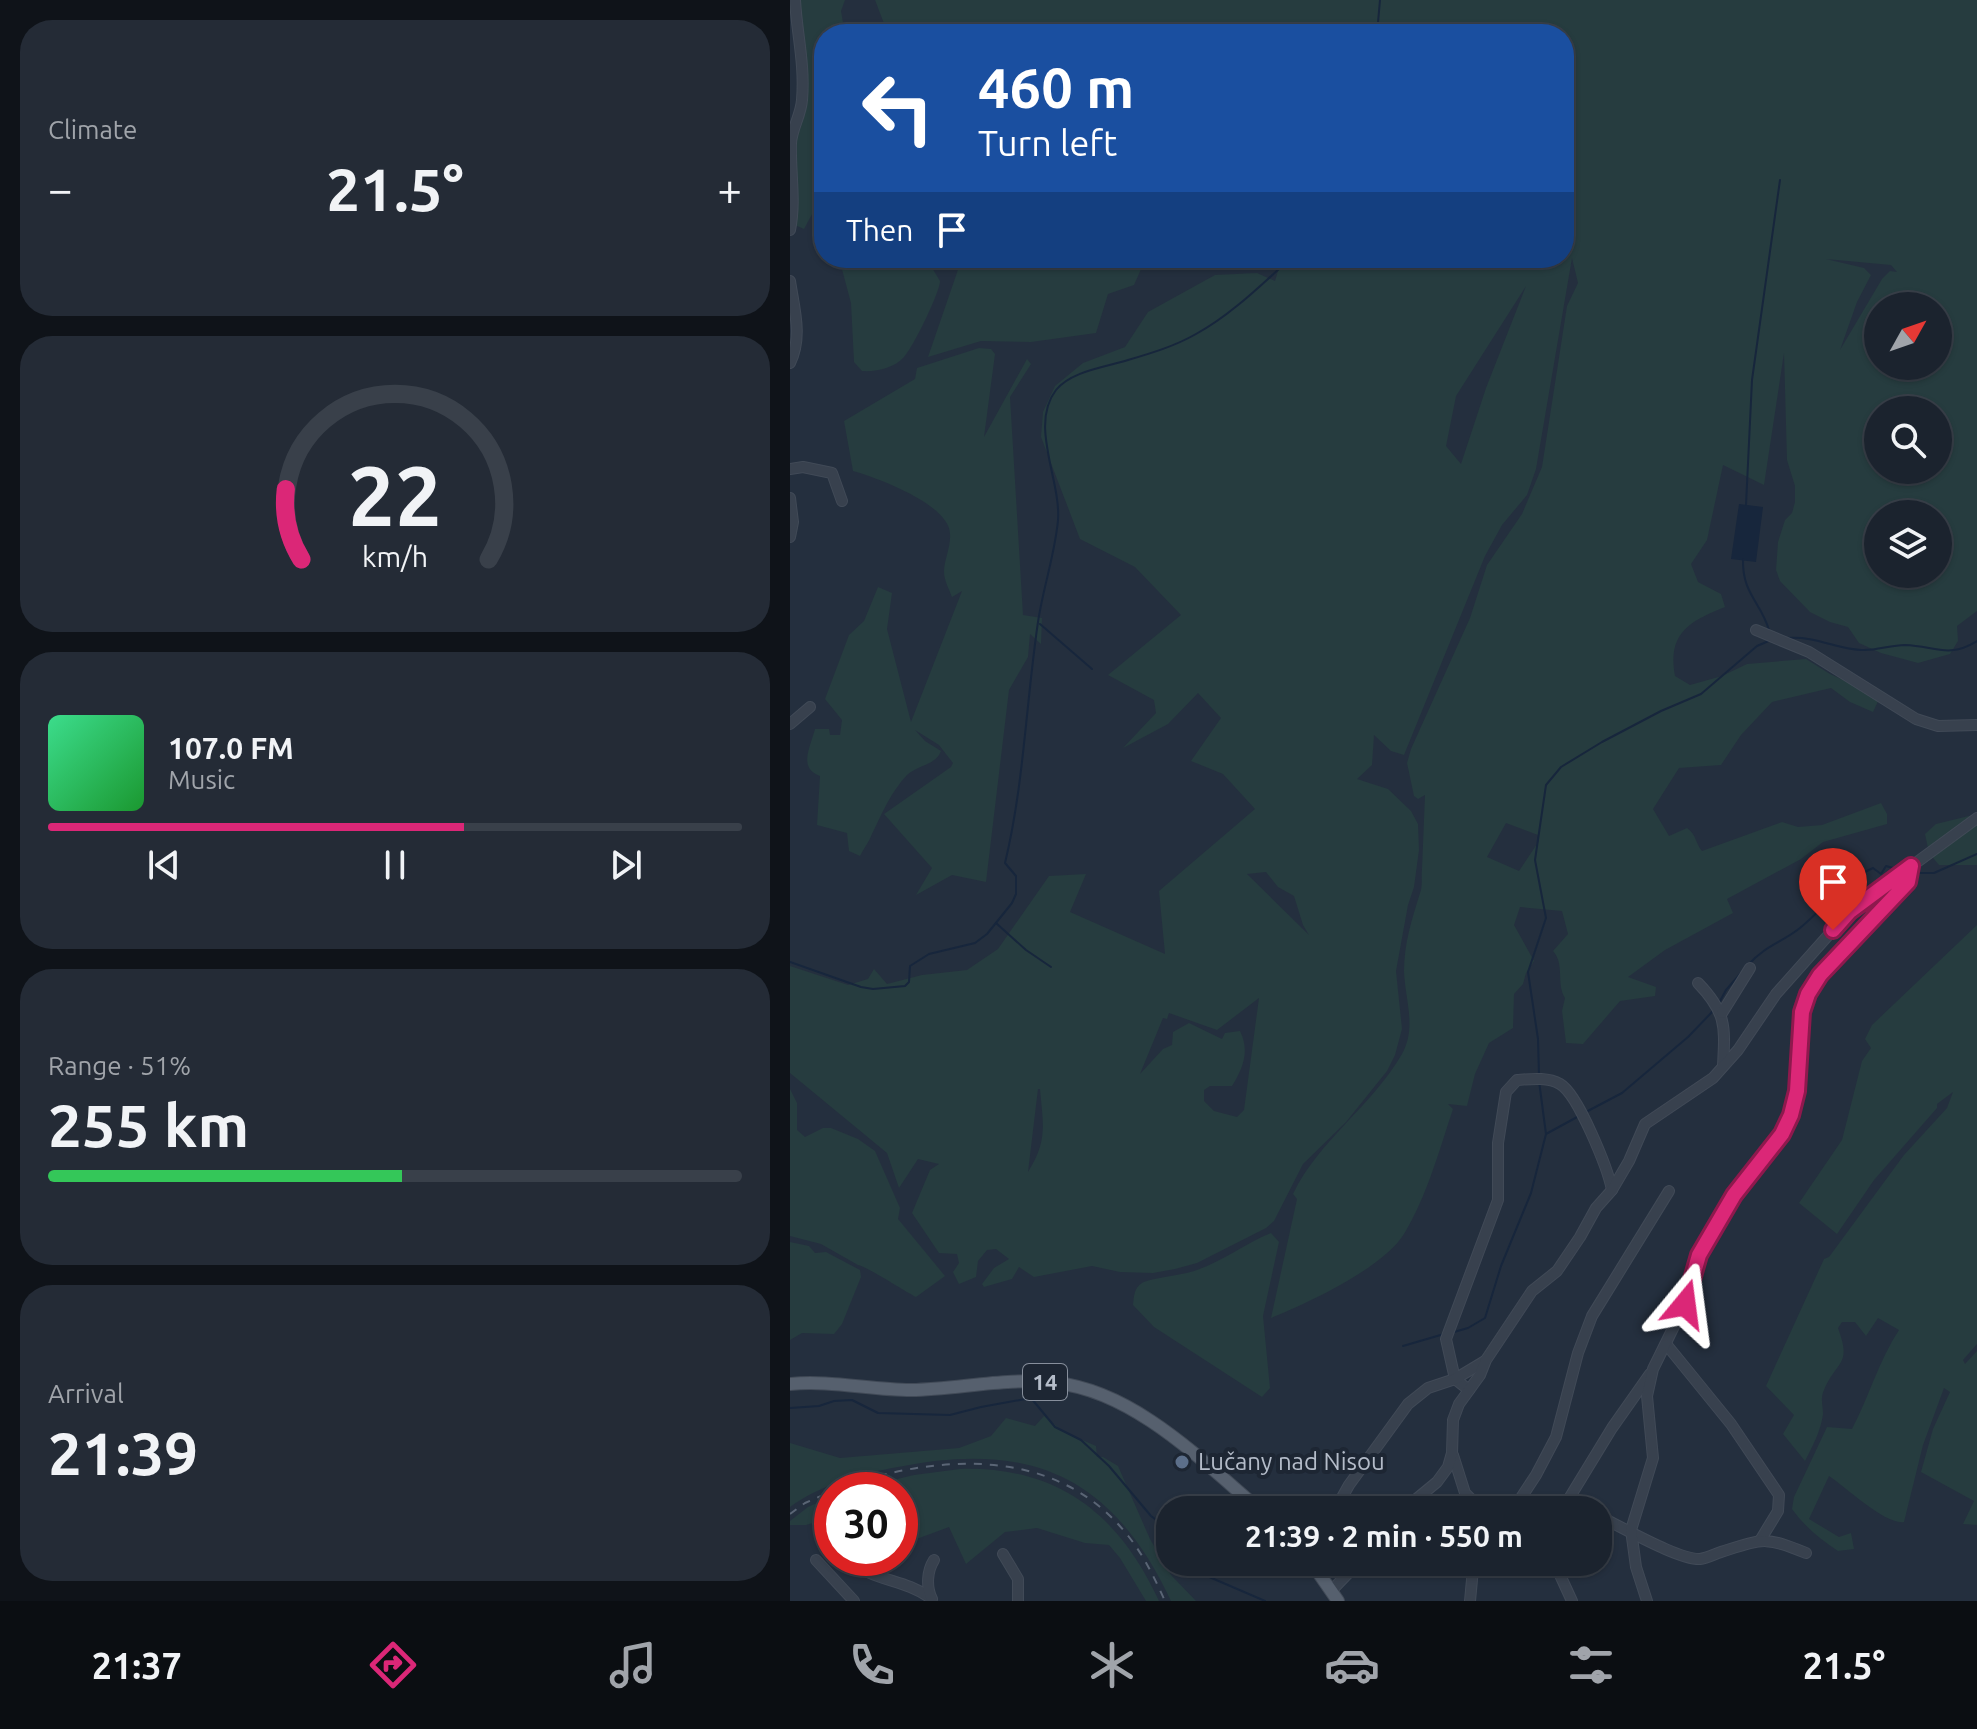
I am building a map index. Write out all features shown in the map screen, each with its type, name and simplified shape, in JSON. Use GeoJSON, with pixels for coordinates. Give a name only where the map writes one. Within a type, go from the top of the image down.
{"type":"FeatureCollection","features":[{"type":"Feature","properties":{"kind":"main road","name":"14"},"geometry":{"type":"LineString","coordinates":[[790,1384],[913,1390],[1028,1381],[1069,1385],[1124,1405],[1152,1421],[1243,1496]]}},
{"type":"Feature","properties":{"kind":"main road"},"geometry":{"type":"LineString","coordinates":[[1321,1576],[1335,1596]]}},
{"type":"Feature","properties":{"kind":"street"},"geometry":{"type":"LineString","coordinates":[[790,230],[794,208],[791,139],[802,105],[803,72],[795,0]]}},
{"type":"Feature","properties":{"kind":"street"},"geometry":{"type":"LineString","coordinates":[[790,281],[797,324],[797,344],[790,363]]}},
{"type":"Feature","properties":{"kind":"street"},"geometry":{"type":"LineString","coordinates":[[790,469],[803,467],[832,473],[842,501]]}},
{"type":"Feature","properties":{"kind":"street"},"geometry":{"type":"LineString","coordinates":[[790,498],[793,522],[790,537]]}},
{"type":"Feature","properties":{"kind":"street"},"geometry":{"type":"LineString","coordinates":[[1756,630],[1809,652],[1916,719],[1938,726],[1977,725]]}},
{"type":"Feature","properties":{"kind":"street"},"geometry":{"type":"LineString","coordinates":[[790,724],[810,707]]}},
{"type":"Feature","properties":{"kind":"street"},"geometry":{"type":"LineString","coordinates":[[1420,1496],[1437,1482],[1448,1467],[1452,1453],[1453,1420],[1459,1404],[1532,1291],[1557,1271],[1596,1208],[1612,1190],[1645,1124],[1713,1078],[1738,1050],[1776,994],[1849,912],[1977,818]]}},
{"type":"Feature","properties":{"kind":"street"},"geometry":{"type":"LineString","coordinates":[[1571,1496],[1653,1369],[1685,1304],[1699,1255],[1734,1195],[1782,1134],[1791,1115],[1797,1091],[1802,1012],[1808,994],[1820,975],[1908,882],[1911,866]]}},
{"type":"Feature","properties":{"kind":"street"},"geometry":{"type":"LineString","coordinates":[[1722,1013],[1750,968]]}},
{"type":"Feature","properties":{"kind":"street"},"geometry":{"type":"LineString","coordinates":[[1698,983],[1722,1013],[1723,1066]]}},
{"type":"Feature","properties":{"kind":"street"},"geometry":{"type":"LineString","coordinates":[[1469,1390],[1455,1379],[1446,1339],[1498,1200],[1498,1143],[1506,1092],[1517,1080],[1538,1078],[1560,1084],[1572,1095],[1608,1170],[1612,1190]]}},
{"type":"Feature","properties":{"kind":"street"},"geometry":{"type":"LineString","coordinates":[[1522,1496],[1556,1437],[1578,1353],[1592,1316],[1669,1191]]}},
{"type":"Feature","properties":{"kind":"street"},"geometry":{"type":"LineString","coordinates":[[1666,1344],[1731,1424],[1779,1495],[1778,1511],[1761,1539]]}},
{"type":"Feature","properties":{"kind":"street"},"geometry":{"type":"LineString","coordinates":[[1343,1496],[1408,1404],[1428,1388],[1455,1379],[1486,1360]]}},
{"type":"Feature","properties":{"kind":"street"},"geometry":{"type":"LineString","coordinates":[[1647,1601],[1636,1567],[1631,1530],[1653,1458],[1647,1396],[1653,1369]]}},
{"type":"Feature","properties":{"kind":"street"},"geometry":{"type":"LineString","coordinates":[[1452,1453],[1468,1496]]}},
{"type":"Feature","properties":{"kind":"street"},"geometry":{"type":"LineString","coordinates":[[1612,1522],[1657,1546],[1699,1559],[1761,1539],[1806,1553]]}},
{"type":"Feature","properties":{"kind":"street"},"geometry":{"type":"LineString","coordinates":[[1003,1554],[1018,1579],[1018,1601]]}},
{"type":"Feature","properties":{"kind":"street"},"geometry":{"type":"LineString","coordinates":[[931,1599],[928,1579],[934,1560]]}},
{"type":"Feature","properties":{"kind":"street"},"geometry":{"type":"LineString","coordinates":[[831,1576],[854,1601]]}},
{"type":"Feature","properties":{"kind":"street"},"geometry":{"type":"LineString","coordinates":[[879,1576],[905,1584],[931,1599]]}},
{"type":"Feature","properties":{"kind":"street"},"geometry":{"type":"LineString","coordinates":[[1335,1596],[1349,1576]]}},
{"type":"Feature","properties":{"kind":"street"},"geometry":{"type":"LineString","coordinates":[[1470,1601],[1474,1576]]}},
{"type":"Feature","properties":{"kind":"street"},"geometry":{"type":"LineString","coordinates":[[1560,1576],[1572,1601]]}},
{"type":"Feature","properties":{"kind":"green space"},"geometry":{"type":"Polygon","coordinates":[[[800,0],[845,0],[841,11],[843,24],[814,24],[814,210],[804,229],[795,225],[800,0]]]}},
{"type":"Feature","properties":{"kind":"green space"},"geometry":{"type":"Polygon","coordinates":[[[875,0],[1977,0],[1977,611],[1957,626],[1958,641],[1950,654],[1918,663],[1881,653],[1859,643],[1848,627],[1810,612],[1780,581],[1776,570],[1778,542],[1795,502],[1795,486],[1787,460],[1784,353],[1764,485],[1723,465],[1707,540],[1691,564],[1698,582],[1721,594],[1725,607],[1692,624],[1678,639],[1673,661],[1675,676],[1690,685],[1722,676],[1747,664],[1806,659],[1880,697],[1873,712],[1850,702],[1831,688],[1772,702],[1741,735],[1721,765],[1679,768],[1653,809],[1669,836],[1687,828],[1702,851],[1782,822],[1798,827],[1822,825],[1881,803],[1887,814],[1887,824],[1823,842],[1801,859],[1727,899],[1733,913],[1665,950],[1628,977],[1656,987],[1655,996],[1620,1001],[1583,1044],[1566,1043],[1562,1011],[1565,998],[1559,962],[1553,951],[1568,934],[1562,911],[1520,907],[1514,925],[1534,961],[1523,984],[1514,994],[1513,1028],[1489,1043],[1475,1074],[1467,1106],[1448,1104],[1453,1109],[1437,1157],[1404,1234],[1394,1247],[1362,1272],[1324,1294],[1271,1318],[1297,1199],[1293,1194],[1317,1157],[1390,1073],[1402,1054],[1409,1034],[1404,961],[1421,887],[1425,795],[1418,799],[1414,796],[1407,763],[1470,618],[1487,565],[1522,514],[1542,467],[1567,306],[1578,283],[1574,266],[1574,24],[884,24],[875,0]],[[1506,823],[1487,857],[1519,871],[1539,841],[1538,835],[1506,823]]]}},
{"type":"Feature","properties":{"kind":"green space"},"geometry":{"type":"Polygon","coordinates":[[[842,268],[932,268],[940,281],[931,308],[904,357],[890,367],[879,370],[862,371],[854,362],[851,303],[842,268]]]}},
{"type":"Feature","properties":{"kind":"green space"},"geometry":{"type":"Polygon","coordinates":[[[959,268],[1142,268],[1134,285],[1108,294],[1096,333],[1031,342],[981,341],[928,357],[959,268]]]}},
{"type":"Feature","properties":{"kind":"green space"},"geometry":{"type":"Polygon","coordinates":[[[1279,268],[1570,268],[1536,469],[1527,495],[1502,525],[1485,556],[1404,755],[1391,751],[1374,735],[1372,765],[1357,779],[1388,789],[1411,811],[1418,824],[1419,850],[1414,887],[1396,971],[1402,1029],[1395,1055],[1387,1071],[1346,1122],[1303,1164],[1274,1221],[1266,1228],[1197,1263],[1175,1269],[1153,1273],[1120,1272],[1092,1266],[1034,1277],[1019,1267],[1012,1279],[984,1287],[982,1284],[994,1268],[1009,1259],[996,1249],[987,1250],[978,1261],[976,1277],[959,1284],[953,1272],[959,1263],[957,1254],[939,1253],[912,1213],[930,1170],[939,1164],[918,1159],[899,1188],[887,1153],[790,1073],[790,966],[848,985],[868,979],[874,969],[887,984],[922,975],[967,970],[998,949],[1049,876],[1086,874],[1070,912],[1165,954],[1159,891],[1255,809],[1223,774],[1191,761],[1221,718],[1198,693],[1168,724],[1123,748],[1156,713],[1154,700],[1108,675],[1181,615],[1135,567],[1080,539],[1041,437],[1043,412],[1055,386],[1083,363],[1125,347],[1148,312],[1215,275],[1257,273],[1275,281],[1279,268]],[[1526,286],[1456,396],[1446,446],[1461,464],[1486,388],[1526,286]],[[1266,872],[1247,874],[1309,935],[1294,896],[1278,887],[1266,872]],[[1259,998],[1217,1030],[1169,1013],[1167,1019],[1163,1018],[1140,1074],[1163,1049],[1172,1045],[1173,1032],[1189,1023],[1222,1039],[1225,1033],[1240,1031],[1245,1046],[1244,1059],[1232,1086],[1210,1086],[1204,1090],[1204,1101],[1214,1111],[1237,1117],[1244,1110],[1259,998]],[[1038,1089],[1028,1172],[1039,1151],[1043,1132],[1040,1089],[1038,1089]]]}},
{"type":"Feature","properties":{"kind":"green space"},"geometry":{"type":"Polygon","coordinates":[[[979,348],[991,349],[995,354],[984,437],[1027,359],[1031,364],[1010,397],[1023,615],[1042,618],[1041,644],[1030,634],[1028,657],[1009,690],[986,882],[952,875],[916,895],[932,868],[884,814],[951,767],[953,763],[939,745],[915,730],[941,751],[939,756],[911,772],[901,782],[860,856],[849,851],[847,833],[817,825],[820,776],[809,768],[807,757],[815,729],[829,729],[830,735],[840,735],[842,720],[825,699],[849,635],[864,621],[878,587],[892,593],[887,629],[911,722],[962,591],[952,597],[945,578],[950,539],[947,523],[926,503],[911,494],[853,471],[844,421],[915,379],[917,368],[979,348]]]}},
{"type":"Feature","properties":{"kind":"green space"},"geometry":{"type":"Polygon","coordinates":[[[1977,814],[1977,865],[1939,865],[1929,853],[1925,834],[1936,824],[1977,814]]]}},
{"type":"Feature","properties":{"kind":"green space"},"geometry":{"type":"Polygon","coordinates":[[[1977,925],[1977,1344],[1963,1360],[1965,1364],[1977,1351],[1977,1525],[1963,1524],[1974,1501],[1921,1472],[1933,1429],[1950,1392],[1944,1388],[1923,1445],[1904,1522],[1876,1512],[1829,1476],[1809,1519],[1839,1537],[1851,1533],[1854,1549],[1838,1551],[1813,1532],[1792,1509],[1794,1497],[1827,1427],[1852,1429],[1899,1330],[1878,1318],[1866,1336],[1855,1322],[1842,1322],[1838,1328],[1843,1356],[1823,1393],[1820,1427],[1805,1461],[1783,1434],[1794,1415],[1766,1386],[1824,1259],[1829,1257],[1904,1155],[1947,1108],[1953,1092],[1937,1104],[1937,1108],[1874,1180],[1837,1234],[1799,1203],[1842,1140],[1862,1061],[1871,1048],[1865,1039],[1872,1025],[1977,925]]]}},
{"type":"Feature","properties":{"kind":"green space"},"geometry":{"type":"Polygon","coordinates":[[[790,1089],[797,1103],[797,1130],[805,1137],[823,1128],[831,1128],[858,1139],[875,1151],[900,1208],[898,1219],[945,1276],[916,1297],[821,1244],[790,1236],[790,1089]]]}},
{"type":"Feature","properties":{"kind":"green space"},"geometry":{"type":"Polygon","coordinates":[[[1271,1233],[1279,1242],[1263,1316],[1270,1388],[1262,1397],[1154,1327],[1133,1305],[1136,1290],[1142,1283],[1197,1270],[1271,1233]]]}},
{"type":"Feature","properties":{"kind":"green space"},"geometry":{"type":"Polygon","coordinates":[[[790,1242],[809,1246],[815,1253],[826,1252],[860,1270],[861,1277],[842,1324],[834,1334],[802,1333],[790,1340],[790,1242]]]}},
{"type":"Feature","properties":{"kind":"green space"},"geometry":{"type":"Polygon","coordinates":[[[1044,1416],[1064,1432],[1096,1446],[1097,1457],[1118,1466],[1156,1549],[1156,1574],[1123,1524],[1094,1497],[1063,1477],[1028,1465],[989,1459],[946,1460],[875,1472],[814,1472],[814,1493],[790,1507],[790,1443],[840,1458],[959,1448],[991,1436],[1006,1418],[1035,1426],[1044,1416]]]}},
{"type":"Feature","properties":{"kind":"green space"},"geometry":{"type":"Polygon","coordinates":[[[960,1469],[995,1470],[1027,1476],[1055,1487],[1081,1501],[1125,1543],[1159,1601],[1146,1601],[1109,1545],[1085,1543],[1037,1528],[1005,1532],[966,1564],[949,1527],[918,1539],[918,1474],[960,1469]]]}},
{"type":"Feature","properties":{"kind":"green space"},"geometry":{"type":"Polygon","coordinates":[[[814,1504],[814,1523],[790,1525],[790,1521],[814,1504]]]}},
{"type":"Feature","properties":{"kind":"green space"},"geometry":{"type":"Polygon","coordinates":[[[1157,1576],[1172,1576],[1196,1601],[1171,1601],[1157,1576]]]}},
{"type":"Feature","properties":{"kind":"water"},"geometry":{"type":"Polygon","coordinates":[[[1739,504],[1763,507],[1756,562],[1731,559],[1739,504]]]}},
{"type":"Feature","properties":{"kind":"waterway"},"geometry":{"type":"LineString","coordinates":[[1378,24],[1380,0]]}},
{"type":"Feature","properties":{"kind":"waterway"},"geometry":{"type":"LineString","coordinates":[[1746,505],[1752,380],[1780,180]]}},
{"type":"Feature","properties":{"kind":"waterway"},"geometry":{"type":"LineString","coordinates":[[790,962],[861,987],[905,986],[909,982],[910,966],[929,954],[975,943],[987,934],[1012,903],[1016,894],[1016,876],[1005,863],[1021,773],[1038,622],[1058,520],[1046,436],[1048,404],[1056,390],[1070,378],[1163,349],[1209,326],[1246,299],[1280,268]]}},
{"type":"Feature","properties":{"kind":"waterway"},"geometry":{"type":"LineString","coordinates":[[1743,559],[1746,581],[1769,630]]}},
{"type":"Feature","properties":{"kind":"waterway"},"geometry":{"type":"LineString","coordinates":[[1040,624],[1092,669]]}},
{"type":"Feature","properties":{"kind":"waterway"},"geometry":{"type":"LineString","coordinates":[[1787,638],[1861,650],[1905,645],[1949,650],[1977,641]]}},
{"type":"Feature","properties":{"kind":"waterway"},"geometry":{"type":"LineString","coordinates":[[1539,1075],[1538,1039],[1528,972],[1546,918],[1535,860],[1546,785],[1561,767],[1602,742],[1701,694],[1757,646],[1771,640]]}},
{"type":"Feature","properties":{"kind":"waterway"},"geometry":{"type":"LineString","coordinates":[[1914,873],[1934,873],[1977,854]]}},
{"type":"Feature","properties":{"kind":"waterway"},"geometry":{"type":"LineString","coordinates":[[1748,965],[1800,928],[1861,874],[1873,868],[1881,874],[1886,866],[1900,870]]}},
{"type":"Feature","properties":{"kind":"waterway"},"geometry":{"type":"LineString","coordinates":[[996,923],[1051,967]]}},
{"type":"Feature","properties":{"kind":"waterway"},"geometry":{"type":"LineString","coordinates":[[1719,1003],[1741,973]]}},
{"type":"Feature","properties":{"kind":"waterway"},"geometry":{"type":"LineString","coordinates":[[1584,1113],[1622,1093],[1688,1037],[1713,1011]]}},
{"type":"Feature","properties":{"kind":"waterway"},"geometry":{"type":"LineString","coordinates":[[1454,1332],[1485,1318],[1501,1266],[1531,1193],[1546,1134],[1539,1081]]}},
{"type":"Feature","properties":{"kind":"waterway"},"geometry":{"type":"LineString","coordinates":[[1546,1134],[1579,1116]]}},
{"type":"Feature","properties":{"kind":"waterway"},"geometry":{"type":"LineString","coordinates":[[1403,1346],[1444,1334]]}},
{"type":"Feature","properties":{"kind":"waterway"},"geometry":{"type":"LineString","coordinates":[[790,1408],[852,1400],[878,1413],[950,1415],[1031,1398],[1055,1427],[1081,1440],[1109,1466],[1156,1520]]}},
{"type":"Feature","properties":{"kind":"waterway"},"geometry":{"type":"LineString","coordinates":[[1207,1576],[1265,1601]]}},
{"type":"Feature","properties":{"kind":"railway"},"geometry":{"type":"LineString","coordinates":[[898,1472],[951,1464],[991,1465],[1030,1471],[1066,1485],[1099,1507],[1129,1537],[1165,1601]]}},
{"type":"Feature","properties":{"kind":"railway"},"geometry":{"type":"LineString","coordinates":[[790,1514],[814,1499]]}},
{"type":"Feature","properties":{"kind":"place","name":"Lučany nad Nisou"},"geometry":{"type":"Point","coordinates":[1182,1462]}},
{"type":"Feature","properties":{"kind":"route"},"geometry":{"type":"LineString","coordinates":[[1685,1304],[1699,1255],[1734,1195],[1782,1134],[1791,1115],[1797,1091],[1802,1012],[1808,994],[1820,975],[1908,882],[1911,866],[1849,912],[1833,930]]}}]}
